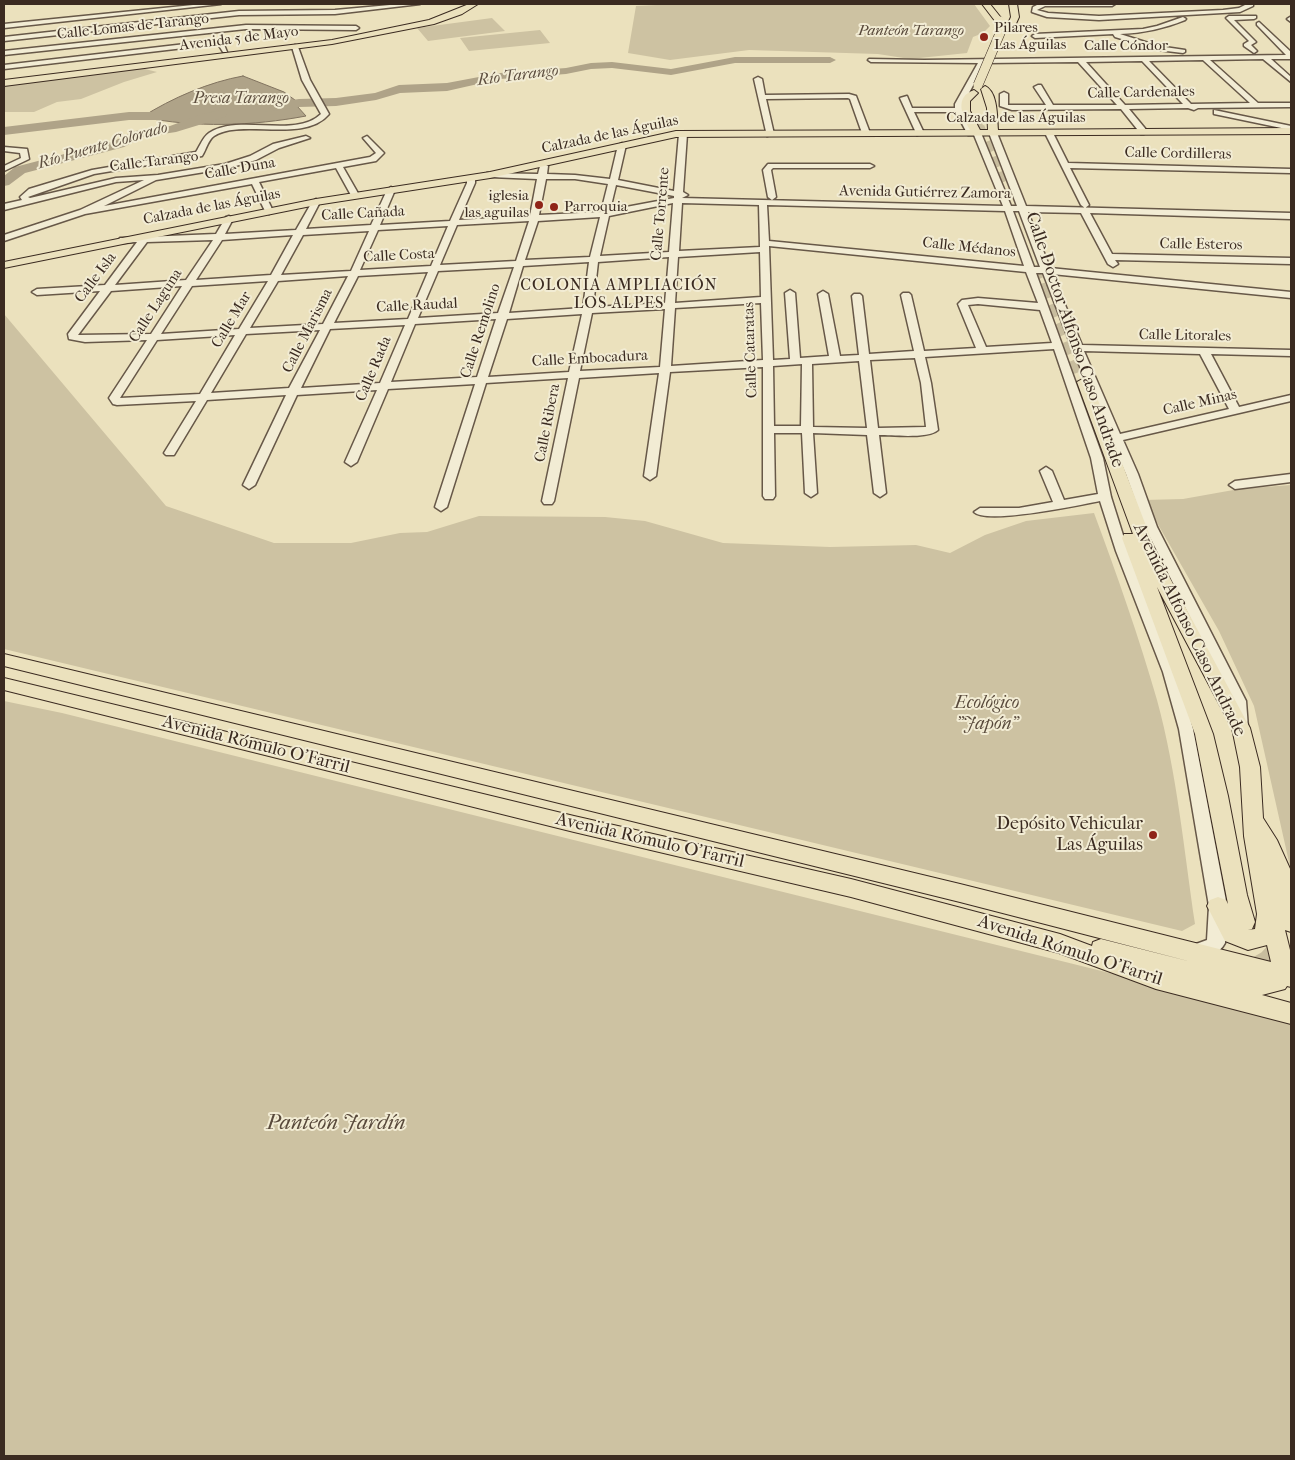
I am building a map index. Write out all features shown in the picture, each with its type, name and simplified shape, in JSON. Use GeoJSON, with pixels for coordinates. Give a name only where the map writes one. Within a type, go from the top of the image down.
{"type":"FeatureCollection","features":[{"type":"Feature","properties":{"kind":"main road","name":"Avenida 5 de Mayo"},"geometry":{"type":"LineString","coordinates":[[4,82],[348,39],[431,22],[459,12],[474,4]]}},
{"type":"Feature","properties":{"kind":"main road"},"geometry":{"type":"LineString","coordinates":[[986,4],[999,20]]}},
{"type":"Feature","properties":{"kind":"main road"},"geometry":{"type":"LineString","coordinates":[[981,115],[974,109],[1001,31],[999,20],[992,4]]}},
{"type":"Feature","properties":{"kind":"main road"},"geometry":{"type":"LineString","coordinates":[[1013,4],[1013,22]]}},
{"type":"Feature","properties":{"kind":"main road"},"geometry":{"type":"LineString","coordinates":[[974,133],[964,108],[965,102],[970,95],[981,88],[1021,4]]}},
{"type":"Feature","properties":{"kind":"main road","name":"Avenida 5 de Mayo"},"geometry":{"type":"LineString","coordinates":[[4,78],[311,39],[360,27]]}},
{"type":"Feature","properties":{"kind":"main road"},"geometry":{"type":"LineString","coordinates":[[981,88],[992,108],[993,133]]}},
{"type":"Feature","properties":{"kind":"main road","name":"Calzada de las Águilas"},"geometry":{"type":"LineString","coordinates":[[4,265],[269,210],[471,178],[544,164],[622,145],[683,134],[1048,133],[1291,129]]}},
{"type":"Feature","properties":{"kind":"main road","name":"Avenida Alfonso Caso Andrade"},"geometry":{"type":"LineString","coordinates":[[1244,922],[1236,895],[1218,796],[1204,734],[1164,638],[1122,518],[1081,382],[1148,552],[1241,728],[1250,767],[1254,836],[1268,914],[1286,976]]}},
{"type":"Feature","properties":{"kind":"main road"},"geometry":{"type":"LineString","coordinates":[[1147,611],[1164,638]]}},
{"type":"Feature","properties":{"kind":"main road","name":"Avenida Rómulo O'Farril"},"geometry":{"type":"LineString","coordinates":[[4,660],[960,894],[1286,976]]}},
{"type":"Feature","properties":{"kind":"main road","name":"Avenida Rómulo O'Farril"},"geometry":{"type":"LineString","coordinates":[[4,684],[574,824],[851,888],[954,914],[1060,944],[1156,980],[1291,1013]]}},
{"type":"Feature","properties":{"kind":"main road"},"geometry":{"type":"LineString","coordinates":[[1254,820],[1270,846],[1281,872],[1291,923]]}},
{"type":"Feature","properties":{"kind":"main road"},"geometry":{"type":"LineString","coordinates":[[954,914],[960,894]]}},
{"type":"Feature","properties":{"kind":"main road"},"geometry":{"type":"LineString","coordinates":[[1218,906],[1233,934],[1248,940],[1261,938],[1266,932],[1268,914]]}},
{"type":"Feature","properties":{"kind":"main road"},"geometry":{"type":"LineString","coordinates":[[1060,944],[1101,949],[1246,985],[1264,986],[1277,982],[1286,976]]}},
{"type":"Feature","properties":{"kind":"street"},"geometry":{"type":"LineString","coordinates":[[4,26],[217,4]]}},
{"type":"Feature","properties":{"kind":"street"},"geometry":{"type":"LineString","coordinates":[[238,4],[239,14]]}},
{"type":"Feature","properties":{"kind":"street"},"geometry":{"type":"LineString","coordinates":[[4,39],[239,14],[334,12],[417,4]]}},
{"type":"Feature","properties":{"kind":"street"},"geometry":{"type":"LineString","coordinates":[[1112,4],[1044,4],[1035,8],[1034,11],[1050,17],[1134,16],[1228,11],[1246,9],[1250,4]]}},
{"type":"Feature","properties":{"kind":"street"},"geometry":{"type":"LineString","coordinates":[[1062,30],[1116,33],[1151,30],[1177,20],[1211,12]]}},
{"type":"Feature","properties":{"kind":"street"},"geometry":{"type":"LineString","coordinates":[[1134,16],[1138,23],[1151,30]]}},
{"type":"Feature","properties":{"kind":"street"},"geometry":{"type":"LineString","coordinates":[[1254,17],[1233,17],[1229,19],[1253,42],[1246,44],[1265,57],[1291,80]]}},
{"type":"Feature","properties":{"kind":"street"},"geometry":{"type":"LineString","coordinates":[[67,32],[79,18]]}},
{"type":"Feature","properties":{"kind":"street"},"geometry":{"type":"LineString","coordinates":[[206,18],[210,30]]}},
{"type":"Feature","properties":{"kind":"street"},"geometry":{"type":"LineString","coordinates":[[1259,24],[1291,57]]}},
{"type":"Feature","properties":{"kind":"street","name":"Calle Lomas de Tarango"},"geometry":{"type":"LineString","coordinates":[[4,54],[210,30],[263,26],[360,27]]}},
{"type":"Feature","properties":{"kind":"street"},"geometry":{"type":"LineString","coordinates":[[1037,33],[1144,26]]}},
{"type":"Feature","properties":{"kind":"street"},"geometry":{"type":"LineString","coordinates":[[1116,33],[1117,36],[1172,52],[1254,51]]}},
{"type":"Feature","properties":{"kind":"street"},"geometry":{"type":"LineString","coordinates":[[4,67],[220,42],[226,51]]}},
{"type":"Feature","properties":{"kind":"street"},"geometry":{"type":"LineString","coordinates":[[28,201],[24,197],[32,191],[92,172],[147,160],[199,154],[210,136],[214,133],[301,125],[320,120],[324,117],[324,111],[306,80],[295,47]]}},
{"type":"Feature","properties":{"kind":"street","name":"Calle Cóndor"},"geometry":{"type":"LineString","coordinates":[[871,60],[924,62],[983,60],[1206,60],[1291,57]]}},
{"type":"Feature","properties":{"kind":"street"},"geometry":{"type":"LineString","coordinates":[[1276,58],[1291,70]]}},
{"type":"Feature","properties":{"kind":"street"},"geometry":{"type":"LineString","coordinates":[[974,133],[959,110],[961,99],[983,60]]}},
{"type":"Feature","properties":{"kind":"street"},"geometry":{"type":"LineString","coordinates":[[1080,60],[1144,132]]}},
{"type":"Feature","properties":{"kind":"street"},"geometry":{"type":"LineString","coordinates":[[1144,60],[1189,106],[1291,129]]}},
{"type":"Feature","properties":{"kind":"street"},"geometry":{"type":"LineString","coordinates":[[1206,60],[1256,106]]}},
{"type":"Feature","properties":{"kind":"street"},"geometry":{"type":"LineString","coordinates":[[758,79],[770,134]]}},
{"type":"Feature","properties":{"kind":"street"},"geometry":{"type":"LineString","coordinates":[[1038,87],[1051,108]]}},
{"type":"Feature","properties":{"kind":"street","name":"Calle Cardenales"},"geometry":{"type":"LineString","coordinates":[[1004,94],[1005,107],[1291,105]]}},
{"type":"Feature","properties":{"kind":"street"},"geometry":{"type":"LineString","coordinates":[[761,97],[849,96],[853,98],[866,133]]}},
{"type":"Feature","properties":{"kind":"street"},"geometry":{"type":"LineString","coordinates":[[904,98],[920,133]]}},
{"type":"Feature","properties":{"kind":"street"},"geometry":{"type":"LineString","coordinates":[[910,110],[959,110]]}},
{"type":"Feature","properties":{"kind":"street","name":"Calle Doctor Alfonso Caso Andrade"},"geometry":{"type":"LineString","coordinates":[[974,133],[1007,206],[1058,346],[1097,458],[1105,498],[1122,550],[1147,611],[1164,638],[1186,729],[1218,906],[1216,942],[1209,949],[1194,953]]}},
{"type":"Feature","properties":{"kind":"street","name":"Calle Doctor Alfonso Caso Andrade"},"geometry":{"type":"LineString","coordinates":[[993,133],[1077,348],[1132,474],[1151,526],[1239,701],[1241,728]]}},
{"type":"Feature","properties":{"kind":"street"},"geometry":{"type":"LineString","coordinates":[[1048,133],[1119,278]]}},
{"type":"Feature","properties":{"kind":"street","name":"Calle Torrente"},"geometry":{"type":"LineString","coordinates":[[650,476],[665,370],[672,254],[683,134]]}},
{"type":"Feature","properties":{"kind":"street","name":"Calle Tarango"},"geometry":{"type":"LineString","coordinates":[[4,207],[106,181],[158,177],[226,166],[253,158],[276,146],[306,138]]}},
{"type":"Feature","properties":{"kind":"street","name":"Calle Duna"},"geometry":{"type":"LineString","coordinates":[[83,212],[373,159],[379,155],[379,150],[367,138]]}},
{"type":"Feature","properties":{"kind":"street","name":"Calle Ribera"},"geometry":{"type":"LineString","coordinates":[[548,501],[572,375],[587,312],[594,260],[622,145]]}},
{"type":"Feature","properties":{"kind":"street"},"geometry":{"type":"LineString","coordinates":[[4,149],[24,151],[25,159],[4,169]]}},
{"type":"Feature","properties":{"kind":"street","name":"Calle Remolino"},"geometry":{"type":"LineString","coordinates":[[441,507],[534,218],[544,164]]}},
{"type":"Feature","properties":{"kind":"street"},"geometry":{"type":"LineString","coordinates":[[338,165],[355,195]]}},
{"type":"Feature","properties":{"kind":"street","name":"Calle Cordilleras"},"geometry":{"type":"LineString","coordinates":[[1064,165],[1291,171]]}},
{"type":"Feature","properties":{"kind":"street","name":"Calle Cataratas"},"geometry":{"type":"LineString","coordinates":[[769,496],[768,364],[764,246],[768,170],[771,166],[870,166]]}},
{"type":"Feature","properties":{"kind":"street"},"geometry":{"type":"LineString","coordinates":[[490,174],[542,175],[614,182],[678,202]]}},
{"type":"Feature","properties":{"kind":"street"},"geometry":{"type":"LineString","coordinates":[[4,238],[83,212],[158,177]]}},
{"type":"Feature","properties":{"kind":"street","name":"Calle Rada"},"geometry":{"type":"LineString","coordinates":[[351,462],[471,184],[471,178]]}},
{"type":"Feature","properties":{"kind":"street"},"geometry":{"type":"LineString","coordinates":[[254,180],[269,210]]}},
{"type":"Feature","properties":{"kind":"street","name":"Calle Marisma"},"geometry":{"type":"LineString","coordinates":[[249,485],[293,392],[354,274],[391,190]]}},
{"type":"Feature","properties":{"kind":"street","name":"Avenida Gutiérrez Zamora"},"geometry":{"type":"LineString","coordinates":[[678,202],[767,199],[1291,216]]}},
{"type":"Feature","properties":{"kind":"street","name":"Calle Mar"},"geometry":{"type":"LineString","coordinates":[[170,453],[274,279],[316,202]]}},
{"type":"Feature","properties":{"kind":"street","name":"Calle Cañada"},"geometry":{"type":"LineString","coordinates":[[123,240],[220,237],[604,214],[678,202]]}},
{"type":"Feature","properties":{"kind":"street","name":"Avenida Gutiérrez Zamora"},"geometry":{"type":"LineString","coordinates":[[1084,208],[1291,210]]}},
{"type":"Feature","properties":{"kind":"street","name":"Calle Laguna"},"geometry":{"type":"LineString","coordinates":[[123,403],[117,402],[114,398],[220,237],[229,219]]}},
{"type":"Feature","properties":{"kind":"street","name":"Calle Isla"},"geometry":{"type":"LineString","coordinates":[[73,334],[143,240]]}},
{"type":"Feature","properties":{"kind":"street","name":"Calle Costa"},"geometry":{"type":"LineString","coordinates":[[37,292],[188,285],[594,260],[764,246]]}},
{"type":"Feature","properties":{"kind":"street","name":"Calle Médanos"},"geometry":{"type":"LineString","coordinates":[[764,246],[1046,270],[1291,295]]}},
{"type":"Feature","properties":{"kind":"street","name":"Calle Esteros"},"geometry":{"type":"LineString","coordinates":[[1109,256],[1291,261]]}},
{"type":"Feature","properties":{"kind":"street"},"geometry":{"type":"LineString","coordinates":[[790,293],[801,362],[808,386],[811,493]]}},
{"type":"Feature","properties":{"kind":"street"},"geometry":{"type":"LineString","coordinates":[[823,294],[835,359]]}},
{"type":"Feature","properties":{"kind":"street"},"geometry":{"type":"LineString","coordinates":[[768,429],[932,430],[926,384],[906,295]]}},
{"type":"Feature","properties":{"kind":"street"},"geometry":{"type":"LineString","coordinates":[[858,296],[880,493]]}},
{"type":"Feature","properties":{"kind":"street","name":"Calle Raudal"},"geometry":{"type":"LineString","coordinates":[[73,334],[73,337],[78,339],[154,337],[765,300]]}},
{"type":"Feature","properties":{"kind":"street"},"geometry":{"type":"LineString","coordinates":[[982,350],[963,304],[965,302],[978,301],[1044,307]]}},
{"type":"Feature","properties":{"kind":"street","name":"Calle Embocadura"},"geometry":{"type":"LineString","coordinates":[[123,403],[1058,346]]}},
{"type":"Feature","properties":{"kind":"street","name":"Calle Litorales"},"geometry":{"type":"LineString","coordinates":[[1077,348],[1291,353]]}},
{"type":"Feature","properties":{"kind":"street"},"geometry":{"type":"LineString","coordinates":[[1204,351],[1235,410]]}},
{"type":"Feature","properties":{"kind":"street","name":"Calle Minas"},"geometry":{"type":"LineString","coordinates":[[1116,438],[1291,398]]}},
{"type":"Feature","properties":{"kind":"street"},"geometry":{"type":"LineString","coordinates":[[1046,471],[1060,505]]}},
{"type":"Feature","properties":{"kind":"street"},"geometry":{"type":"LineString","coordinates":[[1235,485],[1291,478]]}},
{"type":"Feature","properties":{"kind":"street"},"geometry":{"type":"LineString","coordinates":[[980,512],[1019,512],[1105,498]]}},
{"type":"Feature","properties":{"kind":"green space","name":"Panteón Tarango"},"geometry":{"type":"Polygon","coordinates":[[[677,4],[974,4],[990,26],[983,33],[973,37],[967,53],[910,59],[878,54],[749,50],[670,60],[628,53],[636,6],[677,4]]]}},
{"type":"Feature","properties":{"kind":"green space"},"geometry":{"type":"Polygon","coordinates":[[[492,18],[505,31],[428,41],[417,28],[492,18]]]}},
{"type":"Feature","properties":{"kind":"green space"},"geometry":{"type":"Polygon","coordinates":[[[540,30],[550,43],[469,51],[460,38],[540,30]]]}},
{"type":"Feature","properties":{"kind":"green space"},"geometry":{"type":"Polygon","coordinates":[[[141,68],[157,72],[124,82],[81,99],[57,102],[34,112],[4,112],[4,85],[141,68]]]}},
{"type":"Feature","properties":{"kind":"green space","name":"Ecológico \"Japón\""},"geometry":{"type":"Polygon","coordinates":[[[4,314],[166,506],[274,543],[351,543],[400,533],[427,532],[479,516],[605,517],[645,521],[723,543],[830,547],[916,545],[950,553],[985,535],[1026,521],[1094,513],[1135,629],[1164,728],[1170,755],[1195,924],[1182,931],[4,649],[4,314]]]}},
{"type":"Feature","properties":{"kind":"green space"},"geometry":{"type":"Polygon","coordinates":[[[1291,485],[1291,871],[1254,706],[1219,631],[1144,500],[1183,499],[1239,489],[1291,485]]]}},
{"type":"Feature","properties":{"kind":"green space","name":"Panteón Jardín"},"geometry":{"type":"Polygon","coordinates":[[[4,701],[62,713],[1291,1018],[1291,1456],[4,1456],[4,701]]]}},
{"type":"Feature","properties":{"kind":"water","name":"Presa Tarango"},"geometry":{"type":"Polygon","coordinates":[[[243,76],[284,92],[299,103],[297,106],[306,116],[245,124],[183,123],[142,117],[166,103],[191,92],[217,82],[243,76]]]}},
{"type":"Feature","properties":{"kind":"waterway","name":"Río Tarango"},"geometry":{"type":"LineString","coordinates":[[265,108],[299,103],[336,102],[376,96],[399,89],[447,87],[500,76],[566,71],[591,66],[612,65],[671,72],[735,60],[830,60]]}},
{"type":"Feature","properties":{"kind":"waterway","name":"Río Puente Colorado"},"geometry":{"type":"LineString","coordinates":[[4,182],[20,170],[119,144],[140,134],[172,129],[206,117],[221,114]]}},
{"type":"Feature","properties":{"kind":"waterway"},"geometry":{"type":"LineString","coordinates":[[4,131],[129,116],[173,116]]}},
{"type":"Feature","properties":{"kind":"tunnel"},"geometry":{"type":"LineString","coordinates":[[976,119],[979,128]]}},
{"type":"Feature","properties":{"kind":"tunnel"},"geometry":{"type":"LineString","coordinates":[[979,127],[1001,183]]}},
{"type":"Feature","properties":{"kind":"tunnel"},"geometry":{"type":"LineString","coordinates":[[1034,269],[1041,288]]}},
{"type":"Feature","properties":{"kind":"tunnel"},"geometry":{"type":"LineString","coordinates":[[1041,287],[1078,383]]}},
{"type":"Feature","properties":{"kind":"tunnel"},"geometry":{"type":"LineString","coordinates":[[1245,925],[1261,953],[1291,980]]}},
{"type":"Feature","properties":{"kind":"place","name":"Pilares Las Águilas"},"geometry":{"type":"Point","coordinates":[984,37]}},
{"type":"Feature","properties":{"kind":"place","name":"iglesia las aguilas"},"geometry":{"type":"Point","coordinates":[539,205]}},
{"type":"Feature","properties":{"kind":"place","name":"Parroquia"},"geometry":{"type":"Point","coordinates":[554,207]}},
{"type":"Feature","properties":{"kind":"place","name":"Depósito Vehicular Las Águilas"},"geometry":{"type":"Point","coordinates":[1153,835]}},
{"type":"Feature","properties":{"kind":"district","name":"COLONIA AMPLIACIÓN LOS ALPES"},"geometry":{"type":"Point","coordinates":[619,295]}}]}
